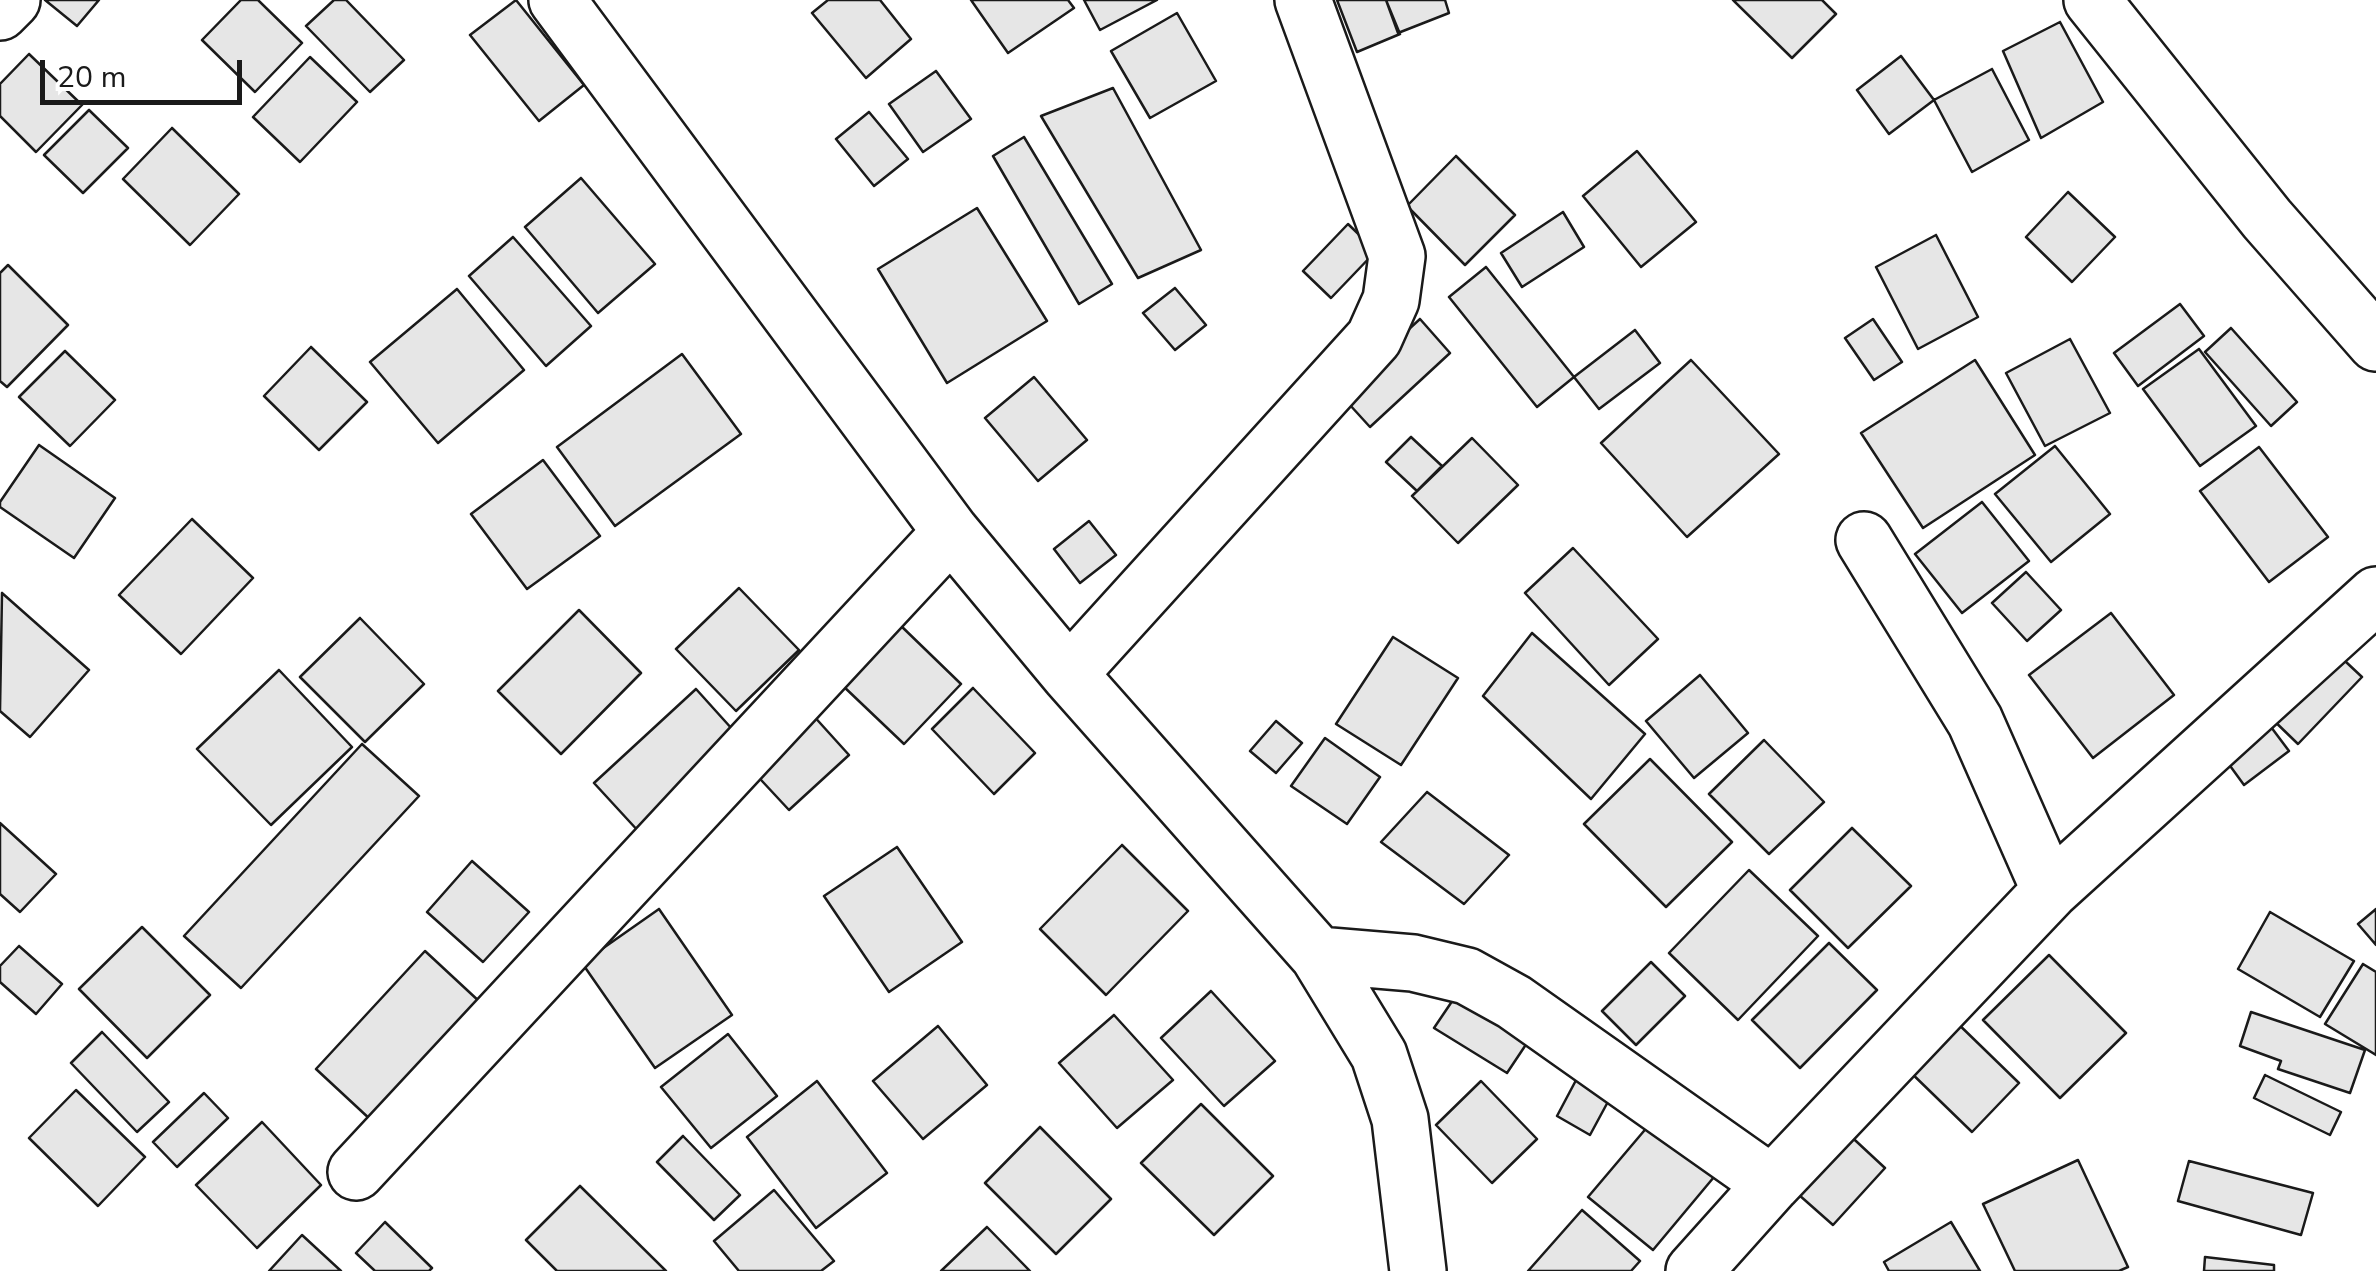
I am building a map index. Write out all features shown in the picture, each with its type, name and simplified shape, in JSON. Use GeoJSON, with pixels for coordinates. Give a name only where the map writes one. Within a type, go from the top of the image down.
{"type":"FeatureCollection","features":[{"type":"Feature","properties":{"kind":"street"},"geometry":{"type":"LineString","coordinates":[[0,12],[12,0]]}},
{"type":"Feature","properties":{"kind":"street"},"geometry":{"type":"LineString","coordinates":[[558,0],[951,532],[1070,674],[1318,955],[1379,1055],[1400,1119],[1418,1271]]}},
{"type":"Feature","properties":{"kind":"street"},"geometry":{"type":"LineString","coordinates":[[1070,674],[1374,338],[1391,300],[1397,256],[1303,0]]}},
{"type":"Feature","properties":{"kind":"street"},"geometry":{"type":"LineString","coordinates":[[2092,0],[2267,219],[2376,343]]}},
{"type":"Feature","properties":{"kind":"street"},"geometry":{"type":"LineString","coordinates":[[356,1172],[951,532]]}},
{"type":"Feature","properties":{"kind":"street"},"geometry":{"type":"LineString","coordinates":[[1864,540],[1975,721],[2050,891]]}},
{"type":"Feature","properties":{"kind":"street"},"geometry":{"type":"LineString","coordinates":[[1694,1271],[2050,891],[2376,595]]}},
{"type":"Feature","properties":{"kind":"street"},"geometry":{"type":"LineString","coordinates":[[1318,955],[1413,962],[1467,976],[1514,1002],[1772,1184]]}},
{"type":"Feature","properties":{"kind":"building"},"geometry":{"type":"Polygon","coordinates":[[[45,0],[99,0],[77,26],[45,0]]]}},
{"type":"Feature","properties":{"kind":"building"},"geometry":{"type":"Polygon","coordinates":[[[241,0],[258,0],[302,43],[255,92],[202,40],[241,0]]]}},
{"type":"Feature","properties":{"kind":"building"},"geometry":{"type":"Polygon","coordinates":[[[334,0],[346,0],[404,60],[370,92],[306,26],[334,0]]]}},
{"type":"Feature","properties":{"kind":"building"},"geometry":{"type":"Polygon","coordinates":[[[516,0],[584,85],[539,121],[470,35],[516,0]]]}},
{"type":"Feature","properties":{"kind":"building"},"geometry":{"type":"Polygon","coordinates":[[[828,0],[880,0],[911,39],[866,78],[812,13],[828,0]]]}},
{"type":"Feature","properties":{"kind":"building"},"geometry":{"type":"Polygon","coordinates":[[[971,0],[1068,0],[1074,8],[1008,53],[971,0]]]}},
{"type":"Feature","properties":{"kind":"building"},"geometry":{"type":"Polygon","coordinates":[[[1084,0],[1157,0],[1100,30],[1084,0]]]}},
{"type":"Feature","properties":{"kind":"building"},"geometry":{"type":"Polygon","coordinates":[[[1337,0],[1386,0],[1400,34],[1357,52],[1337,0]]]}},
{"type":"Feature","properties":{"kind":"building"},"geometry":{"type":"Polygon","coordinates":[[[1386,0],[1445,0],[1449,13],[1398,33],[1386,0]]]}},
{"type":"Feature","properties":{"kind":"building"},"geometry":{"type":"Polygon","coordinates":[[[1733,0],[1822,0],[1836,14],[1792,58],[1733,0]]]}},
{"type":"Feature","properties":{"kind":"building"},"geometry":{"type":"Polygon","coordinates":[[[1177,13],[1216,81],[1150,118],[1111,51],[1177,13]]]}},
{"type":"Feature","properties":{"kind":"building"},"geometry":{"type":"Polygon","coordinates":[[[2060,22],[2103,102],[2041,138],[2003,51],[2060,22]]]}},
{"type":"Feature","properties":{"kind":"building"},"geometry":{"type":"Polygon","coordinates":[[[29,54],[82,105],[36,152],[0,116],[0,84],[29,54]]]}},
{"type":"Feature","properties":{"kind":"building"},"geometry":{"type":"Polygon","coordinates":[[[1901,56],[1934,100],[1889,134],[1857,90],[1901,56]]]}},
{"type":"Feature","properties":{"kind":"building"},"geometry":{"type":"Polygon","coordinates":[[[310,57],[357,102],[300,162],[253,117],[310,57]]]}},
{"type":"Feature","properties":{"kind":"building"},"geometry":{"type":"Polygon","coordinates":[[[1992,69],[2029,140],[1972,172],[1934,100],[1992,69]]]}},
{"type":"Feature","properties":{"kind":"building"},"geometry":{"type":"Polygon","coordinates":[[[936,71],[971,119],[923,152],[889,104],[936,71]]]}},
{"type":"Feature","properties":{"kind":"building"},"geometry":{"type":"Polygon","coordinates":[[[1113,88],[1201,250],[1138,278],[1041,116],[1113,88]]]}},
{"type":"Feature","properties":{"kind":"building"},"geometry":{"type":"Polygon","coordinates":[[[89,110],[128,148],[83,193],[44,155],[89,110]]]}},
{"type":"Feature","properties":{"kind":"building"},"geometry":{"type":"Polygon","coordinates":[[[869,112],[908,159],[874,186],[836,139],[869,112]]]}},
{"type":"Feature","properties":{"kind":"building"},"geometry":{"type":"Polygon","coordinates":[[[172,128],[239,194],[190,245],[123,179],[172,128]]]}},
{"type":"Feature","properties":{"kind":"building"},"geometry":{"type":"Polygon","coordinates":[[[1024,137],[1112,284],[1079,304],[993,156],[1024,137]]]}},
{"type":"Feature","properties":{"kind":"building"},"geometry":{"type":"Polygon","coordinates":[[[1637,151],[1696,222],[1641,267],[1583,196],[1637,151]]]}},
{"type":"Feature","properties":{"kind":"building"},"geometry":{"type":"Polygon","coordinates":[[[1456,156],[1515,215],[1465,265],[1407,206],[1456,156]]]}},
{"type":"Feature","properties":{"kind":"building"},"geometry":{"type":"Polygon","coordinates":[[[581,178],[655,264],[598,313],[525,227],[581,178]]]}},
{"type":"Feature","properties":{"kind":"building"},"geometry":{"type":"Polygon","coordinates":[[[2068,192],[2115,237],[2072,282],[2026,237],[2068,192]]]}},
{"type":"Feature","properties":{"kind":"building"},"geometry":{"type":"Polygon","coordinates":[[[977,208],[1047,321],[947,383],[878,269],[977,208]]]}},
{"type":"Feature","properties":{"kind":"building"},"geometry":{"type":"Polygon","coordinates":[[[1563,212],[1584,247],[1522,287],[1501,253],[1563,212]]]}},
{"type":"Feature","properties":{"kind":"building"},"geometry":{"type":"Polygon","coordinates":[[[1348,224],[1376,251],[1331,298],[1303,271],[1348,224]]]}},
{"type":"Feature","properties":{"kind":"building"},"geometry":{"type":"Polygon","coordinates":[[[1936,235],[1978,317],[1918,349],[1876,267],[1936,235]]]}},
{"type":"Feature","properties":{"kind":"building"},"geometry":{"type":"Polygon","coordinates":[[[513,237],[591,326],[546,366],[469,276],[513,237]]]}},
{"type":"Feature","properties":{"kind":"building"},"geometry":{"type":"Polygon","coordinates":[[[8,265],[68,325],[7,387],[0,381],[0,273],[8,265]]]}},
{"type":"Feature","properties":{"kind":"building"},"geometry":{"type":"Polygon","coordinates":[[[1486,267],[1574,377],[1537,407],[1449,297],[1486,267]]]}},
{"type":"Feature","properties":{"kind":"building"},"geometry":{"type":"Polygon","coordinates":[[[1175,288],[1206,325],[1175,350],[1143,313],[1175,288]]]}},
{"type":"Feature","properties":{"kind":"building"},"geometry":{"type":"Polygon","coordinates":[[[457,289],[524,370],[438,443],[370,362],[457,289]]]}},
{"type":"Feature","properties":{"kind":"building"},"geometry":{"type":"Polygon","coordinates":[[[2180,304],[2204,336],[2138,386],[2114,353],[2180,304]]]}},
{"type":"Feature","properties":{"kind":"building"},"geometry":{"type":"Polygon","coordinates":[[[1420,319],[1450,353],[1370,427],[1339,393],[1420,319]]]}},
{"type":"Feature","properties":{"kind":"building"},"geometry":{"type":"Polygon","coordinates":[[[1873,319],[1902,362],[1874,380],[1845,338],[1873,319]]]}},
{"type":"Feature","properties":{"kind":"building"},"geometry":{"type":"Polygon","coordinates":[[[2231,328],[2297,402],[2271,426],[2205,352],[2231,328]]]}},
{"type":"Feature","properties":{"kind":"building"},"geometry":{"type":"Polygon","coordinates":[[[1635,330],[1660,363],[1599,409],[1574,377],[1635,330]]]}},
{"type":"Feature","properties":{"kind":"building"},"geometry":{"type":"Polygon","coordinates":[[[2070,339],[2110,413],[2045,446],[2006,373],[2070,339]]]}},
{"type":"Feature","properties":{"kind":"building"},"geometry":{"type":"Polygon","coordinates":[[[311,347],[367,402],[319,450],[264,396],[311,347]]]}},
{"type":"Feature","properties":{"kind":"building"},"geometry":{"type":"Polygon","coordinates":[[[2199,349],[2256,426],[2200,466],[2143,389],[2199,349]]]}},
{"type":"Feature","properties":{"kind":"building"},"geometry":{"type":"Polygon","coordinates":[[[65,351],[115,400],[70,446],[19,397],[65,351]]]}},
{"type":"Feature","properties":{"kind":"building"},"geometry":{"type":"Polygon","coordinates":[[[682,354],[741,434],[615,526],[557,447],[682,354]]]}},
{"type":"Feature","properties":{"kind":"building"},"geometry":{"type":"Polygon","coordinates":[[[1691,360],[1779,454],[1687,537],[1601,443],[1691,360]]]}},
{"type":"Feature","properties":{"kind":"building"},"geometry":{"type":"Polygon","coordinates":[[[1975,360],[2035,455],[1923,528],[1861,433],[1975,360]]]}},
{"type":"Feature","properties":{"kind":"building"},"geometry":{"type":"Polygon","coordinates":[[[1034,377],[1087,440],[1038,481],[985,418],[1034,377]]]}},
{"type":"Feature","properties":{"kind":"building"},"geometry":{"type":"Polygon","coordinates":[[[1411,437],[1442,466],[1417,491],[1386,462],[1411,437]]]}},
{"type":"Feature","properties":{"kind":"building"},"geometry":{"type":"Polygon","coordinates":[[[1472,438],[1518,485],[1458,543],[1412,496],[1472,438]]]}},
{"type":"Feature","properties":{"kind":"building"},"geometry":{"type":"Polygon","coordinates":[[[39,445],[115,498],[74,558],[0,507],[39,445]]]}},
{"type":"Feature","properties":{"kind":"building"},"geometry":{"type":"Polygon","coordinates":[[[2055,446],[2110,514],[2051,562],[1995,494],[2055,446]]]}},
{"type":"Feature","properties":{"kind":"building"},"geometry":{"type":"Polygon","coordinates":[[[2259,447],[2328,537],[2269,582],[2200,491],[2259,447]]]}},
{"type":"Feature","properties":{"kind":"building"},"geometry":{"type":"Polygon","coordinates":[[[543,460],[600,536],[527,589],[471,514],[543,460]]]}},
{"type":"Feature","properties":{"kind":"building"},"geometry":{"type":"Polygon","coordinates":[[[1982,502],[2029,561],[1962,613],[1915,554],[1982,502]]]}},
{"type":"Feature","properties":{"kind":"building"},"geometry":{"type":"Polygon","coordinates":[[[192,519],[253,578],[181,654],[119,595],[192,519]]]}},
{"type":"Feature","properties":{"kind":"building"},"geometry":{"type":"Polygon","coordinates":[[[1089,521],[1116,555],[1080,583],[1054,549],[1089,521]]]}},
{"type":"Feature","properties":{"kind":"building"},"geometry":{"type":"Polygon","coordinates":[[[1573,548],[1658,639],[1609,685],[1525,593],[1573,548]]]}},
{"type":"Feature","properties":{"kind":"building"},"geometry":{"type":"Polygon","coordinates":[[[2026,572],[2061,610],[2027,641],[1992,603],[2026,572]]]}},
{"type":"Feature","properties":{"kind":"building"},"geometry":{"type":"Polygon","coordinates":[[[739,588],[799,650],[736,711],[676,649],[739,588]]]}},
{"type":"Feature","properties":{"kind":"building"},"geometry":{"type":"Polygon","coordinates":[[[2,593],[89,670],[30,737],[0,711],[2,593]]]}},
{"type":"Feature","properties":{"kind":"building"},"geometry":{"type":"Polygon","coordinates":[[[579,610],[641,673],[561,754],[498,691],[579,610]]]}},
{"type":"Feature","properties":{"kind":"building"},"geometry":{"type":"Polygon","coordinates":[[[2111,613],[2174,695],[2093,758],[2029,675],[2111,613]]]}},
{"type":"Feature","properties":{"kind":"building"},"geometry":{"type":"Polygon","coordinates":[[[360,618],[424,684],[365,742],[300,677],[360,618]]]}},
{"type":"Feature","properties":{"kind":"building"},"geometry":{"type":"Polygon","coordinates":[[[898,623],[961,684],[904,744],[841,684],[898,623]]]}},
{"type":"Feature","properties":{"kind":"building"},"geometry":{"type":"Polygon","coordinates":[[[1532,633],[1645,734],[1591,799],[1483,696],[1532,633]]]}},
{"type":"Feature","properties":{"kind":"building"},"geometry":{"type":"Polygon","coordinates":[[[1393,637],[1458,678],[1401,765],[1336,724],[1393,637]]]}},
{"type":"Feature","properties":{"kind":"building"},"geometry":{"type":"Polygon","coordinates":[[[2329,646],[2362,677],[2298,744],[2266,713],[2329,646]]]}},
{"type":"Feature","properties":{"kind":"building"},"geometry":{"type":"Polygon","coordinates":[[[279,670],[352,747],[271,825],[197,749],[279,670]]]}},
{"type":"Feature","properties":{"kind":"building"},"geometry":{"type":"Polygon","coordinates":[[[1700,675],[1748,733],[1694,778],[1646,721],[1700,675]]]}},
{"type":"Feature","properties":{"kind":"building"},"geometry":{"type":"Polygon","coordinates":[[[973,688],[1035,753],[994,794],[932,729],[973,688]]]}},
{"type":"Feature","properties":{"kind":"building"},"geometry":{"type":"Polygon","coordinates":[[[696,689],[742,740],[640,833],[594,783],[696,689]]]}},
{"type":"Feature","properties":{"kind":"building"},"geometry":{"type":"Polygon","coordinates":[[[811,713],[849,755],[789,810],[749,767],[811,713]]]}},
{"type":"Feature","properties":{"kind":"building"},"geometry":{"type":"Polygon","coordinates":[[[2265,719],[2289,751],[2244,785],[2220,752],[2265,719]]]}},
{"type":"Feature","properties":{"kind":"building"},"geometry":{"type":"Polygon","coordinates":[[[1276,721],[1302,743],[1276,773],[1250,751],[1276,721]]]}},
{"type":"Feature","properties":{"kind":"building"},"geometry":{"type":"Polygon","coordinates":[[[1325,738],[1380,777],[1347,824],[1291,786],[1325,738]]]}},
{"type":"Feature","properties":{"kind":"building"},"geometry":{"type":"Polygon","coordinates":[[[1764,740],[1824,802],[1769,854],[1709,794],[1764,740]]]}},
{"type":"Feature","properties":{"kind":"building"},"geometry":{"type":"Polygon","coordinates":[[[362,744],[419,796],[241,988],[184,936],[362,744]]]}},
{"type":"Feature","properties":{"kind":"building"},"geometry":{"type":"Polygon","coordinates":[[[1650,759],[1732,842],[1666,907],[1584,824],[1650,759]]]}},
{"type":"Feature","properties":{"kind":"building"},"geometry":{"type":"Polygon","coordinates":[[[1427,792],[1509,855],[1464,904],[1381,842],[1427,792]]]}},
{"type":"Feature","properties":{"kind":"building"},"geometry":{"type":"Polygon","coordinates":[[[0,823],[56,874],[20,912],[0,894],[0,823]]]}},
{"type":"Feature","properties":{"kind":"building"},"geometry":{"type":"Polygon","coordinates":[[[1852,828],[1911,886],[1848,948],[1790,890],[1852,828]]]}},
{"type":"Feature","properties":{"kind":"building"},"geometry":{"type":"Polygon","coordinates":[[[1122,845],[1188,911],[1106,995],[1040,929],[1122,845]]]}},
{"type":"Feature","properties":{"kind":"building"},"geometry":{"type":"Polygon","coordinates":[[[897,847],[962,942],[889,992],[824,896],[897,847]]]}},
{"type":"Feature","properties":{"kind":"building"},"geometry":{"type":"Polygon","coordinates":[[[472,861],[529,912],[483,962],[427,912],[472,861]]]}},
{"type":"Feature","properties":{"kind":"building"},"geometry":{"type":"Polygon","coordinates":[[[1749,870],[1818,936],[1738,1020],[1669,953],[1749,870]]]}},
{"type":"Feature","properties":{"kind":"building"},"geometry":{"type":"Polygon","coordinates":[[[659,909],[732,1015],[655,1068],[582,963],[659,909]]]}},
{"type":"Feature","properties":{"kind":"building"},"geometry":{"type":"Polygon","coordinates":[[[2376,909],[2376,945],[2358,924],[2376,909]]]}},
{"type":"Feature","properties":{"kind":"building"},"geometry":{"type":"Polygon","coordinates":[[[2270,912],[2354,961],[2320,1017],[2238,969],[2270,912]]]}},
{"type":"Feature","properties":{"kind":"building"},"geometry":{"type":"Polygon","coordinates":[[[142,927],[210,995],[147,1058],[79,989],[142,927]]]}},
{"type":"Feature","properties":{"kind":"building"},"geometry":{"type":"Polygon","coordinates":[[[1829,943],[1877,990],[1800,1068],[1752,1020],[1829,943]]]}},
{"type":"Feature","properties":{"kind":"building"},"geometry":{"type":"Polygon","coordinates":[[[19,946],[62,984],[36,1014],[0,982],[0,966],[19,946]]]}},
{"type":"Feature","properties":{"kind":"building"},"geometry":{"type":"Polygon","coordinates":[[[425,951],[481,1003],[372,1121],[316,1069],[425,951]]]}},
{"type":"Feature","properties":{"kind":"building"},"geometry":{"type":"Polygon","coordinates":[[[2049,955],[2126,1033],[2060,1098],[1983,1020],[2049,955]]]}},
{"type":"Feature","properties":{"kind":"building"},"geometry":{"type":"Polygon","coordinates":[[[1651,962],[1685,996],[1636,1045],[1602,1011],[1651,962]]]}},
{"type":"Feature","properties":{"kind":"building"},"geometry":{"type":"Polygon","coordinates":[[[2363,964],[2376,972],[2376,1055],[2325,1024],[2363,964]]]}},
{"type":"Feature","properties":{"kind":"building"},"geometry":{"type":"Polygon","coordinates":[[[1211,991],[1275,1061],[1224,1106],[1161,1038],[1211,991]]]}},
{"type":"Feature","properties":{"kind":"building"},"geometry":{"type":"Polygon","coordinates":[[[1459,991],[1531,1037],[1507,1073],[1434,1028],[1459,991]]]}},
{"type":"Feature","properties":{"kind":"building"},"geometry":{"type":"Polygon","coordinates":[[[2251,1012],[2365,1050],[2350,1093],[2278,1069],[2281,1061],[2240,1046],[2251,1012]]]}},
{"type":"Feature","properties":{"kind":"building"},"geometry":{"type":"Polygon","coordinates":[[[1114,1015],[1173,1080],[1117,1128],[1059,1063],[1114,1015]]]}},
{"type":"Feature","properties":{"kind":"building"},"geometry":{"type":"Polygon","coordinates":[[[1950,1016],[2019,1083],[1972,1132],[1903,1065],[1950,1016]]]}},
{"type":"Feature","properties":{"kind":"building"},"geometry":{"type":"Polygon","coordinates":[[[938,1026],[987,1085],[923,1139],[873,1081],[938,1026]]]}},
{"type":"Feature","properties":{"kind":"building"},"geometry":{"type":"Polygon","coordinates":[[[102,1032],[169,1102],[137,1132],[71,1063],[102,1032]]]}},
{"type":"Feature","properties":{"kind":"building"},"geometry":{"type":"Polygon","coordinates":[[[728,1034],[777,1096],[711,1148],[661,1087],[728,1034]]]}},
{"type":"Feature","properties":{"kind":"building"},"geometry":{"type":"Polygon","coordinates":[[[1583,1067],[1617,1085],[1590,1135],[1557,1116],[1583,1067]]]}},
{"type":"Feature","properties":{"kind":"building"},"geometry":{"type":"Polygon","coordinates":[[[2265,1075],[2341,1112],[2330,1135],[2254,1098],[2265,1075]]]}},
{"type":"Feature","properties":{"kind":"building"},"geometry":{"type":"Polygon","coordinates":[[[817,1081],[887,1173],[816,1228],[747,1137],[817,1081]]]}},
{"type":"Feature","properties":{"kind":"building"},"geometry":{"type":"Polygon","coordinates":[[[1481,1081],[1537,1139],[1492,1183],[1436,1125],[1481,1081]]]}},
{"type":"Feature","properties":{"kind":"building"},"geometry":{"type":"Polygon","coordinates":[[[76,1090],[145,1157],[98,1206],[29,1138],[76,1090]]]}},
{"type":"Feature","properties":{"kind":"building"},"geometry":{"type":"Polygon","coordinates":[[[204,1093],[228,1118],[177,1167],[153,1142],[204,1093]]]}},
{"type":"Feature","properties":{"kind":"building"},"geometry":{"type":"Polygon","coordinates":[[[1201,1104],[1273,1176],[1214,1235],[1141,1163],[1201,1104]]]}},
{"type":"Feature","properties":{"kind":"building"},"geometry":{"type":"Polygon","coordinates":[[[262,1122],[321,1185],[257,1248],[196,1185],[262,1122]]]}},
{"type":"Feature","properties":{"kind":"building"},"geometry":{"type":"Polygon","coordinates":[[[1649,1125],[1714,1177],[1653,1250],[1588,1197],[1649,1125]]]}},
{"type":"Feature","properties":{"kind":"building"},"geometry":{"type":"Polygon","coordinates":[[[1040,1127],[1111,1199],[1056,1254],[985,1183],[1040,1127]]]}},
{"type":"Feature","properties":{"kind":"building"},"geometry":{"type":"Polygon","coordinates":[[[1843,1129],[1885,1168],[1833,1225],[1790,1187],[1843,1129]]]}},
{"type":"Feature","properties":{"kind":"building"},"geometry":{"type":"Polygon","coordinates":[[[683,1136],[740,1195],[714,1220],[657,1162],[683,1136]]]}},
{"type":"Feature","properties":{"kind":"building"},"geometry":{"type":"Polygon","coordinates":[[[2078,1160],[2128,1267],[2119,1271],[2015,1271],[1983,1204],[2078,1160]]]}},
{"type":"Feature","properties":{"kind":"building"},"geometry":{"type":"Polygon","coordinates":[[[2189,1161],[2313,1193],[2301,1235],[2178,1201],[2189,1161]]]}},
{"type":"Feature","properties":{"kind":"building"},"geometry":{"type":"Polygon","coordinates":[[[580,1186],[666,1271],[557,1271],[526,1240],[580,1186]]]}},
{"type":"Feature","properties":{"kind":"building"},"geometry":{"type":"Polygon","coordinates":[[[774,1190],[834,1261],[821,1271],[739,1271],[714,1241],[774,1190]]]}},
{"type":"Feature","properties":{"kind":"building"},"geometry":{"type":"Polygon","coordinates":[[[1582,1210],[1640,1261],[1631,1271],[1528,1271],[1582,1210]]]}},
{"type":"Feature","properties":{"kind":"building"},"geometry":{"type":"Polygon","coordinates":[[[385,1222],[432,1268],[429,1271],[375,1271],[356,1253],[385,1222]]]}},
{"type":"Feature","properties":{"kind":"building"},"geometry":{"type":"Polygon","coordinates":[[[1951,1222],[1980,1271],[1889,1271],[1884,1262],[1951,1222]]]}},
{"type":"Feature","properties":{"kind":"building"},"geometry":{"type":"Polygon","coordinates":[[[987,1227],[1030,1271],[941,1271],[987,1227]]]}},
{"type":"Feature","properties":{"kind":"building"},"geometry":{"type":"Polygon","coordinates":[[[302,1235],[341,1271],[269,1271],[302,1235]]]}},
{"type":"Feature","properties":{"kind":"building"},"geometry":{"type":"Polygon","coordinates":[[[2205,1257],[2274,1265],[2274,1271],[2204,1271],[2205,1257]]]}}]}
